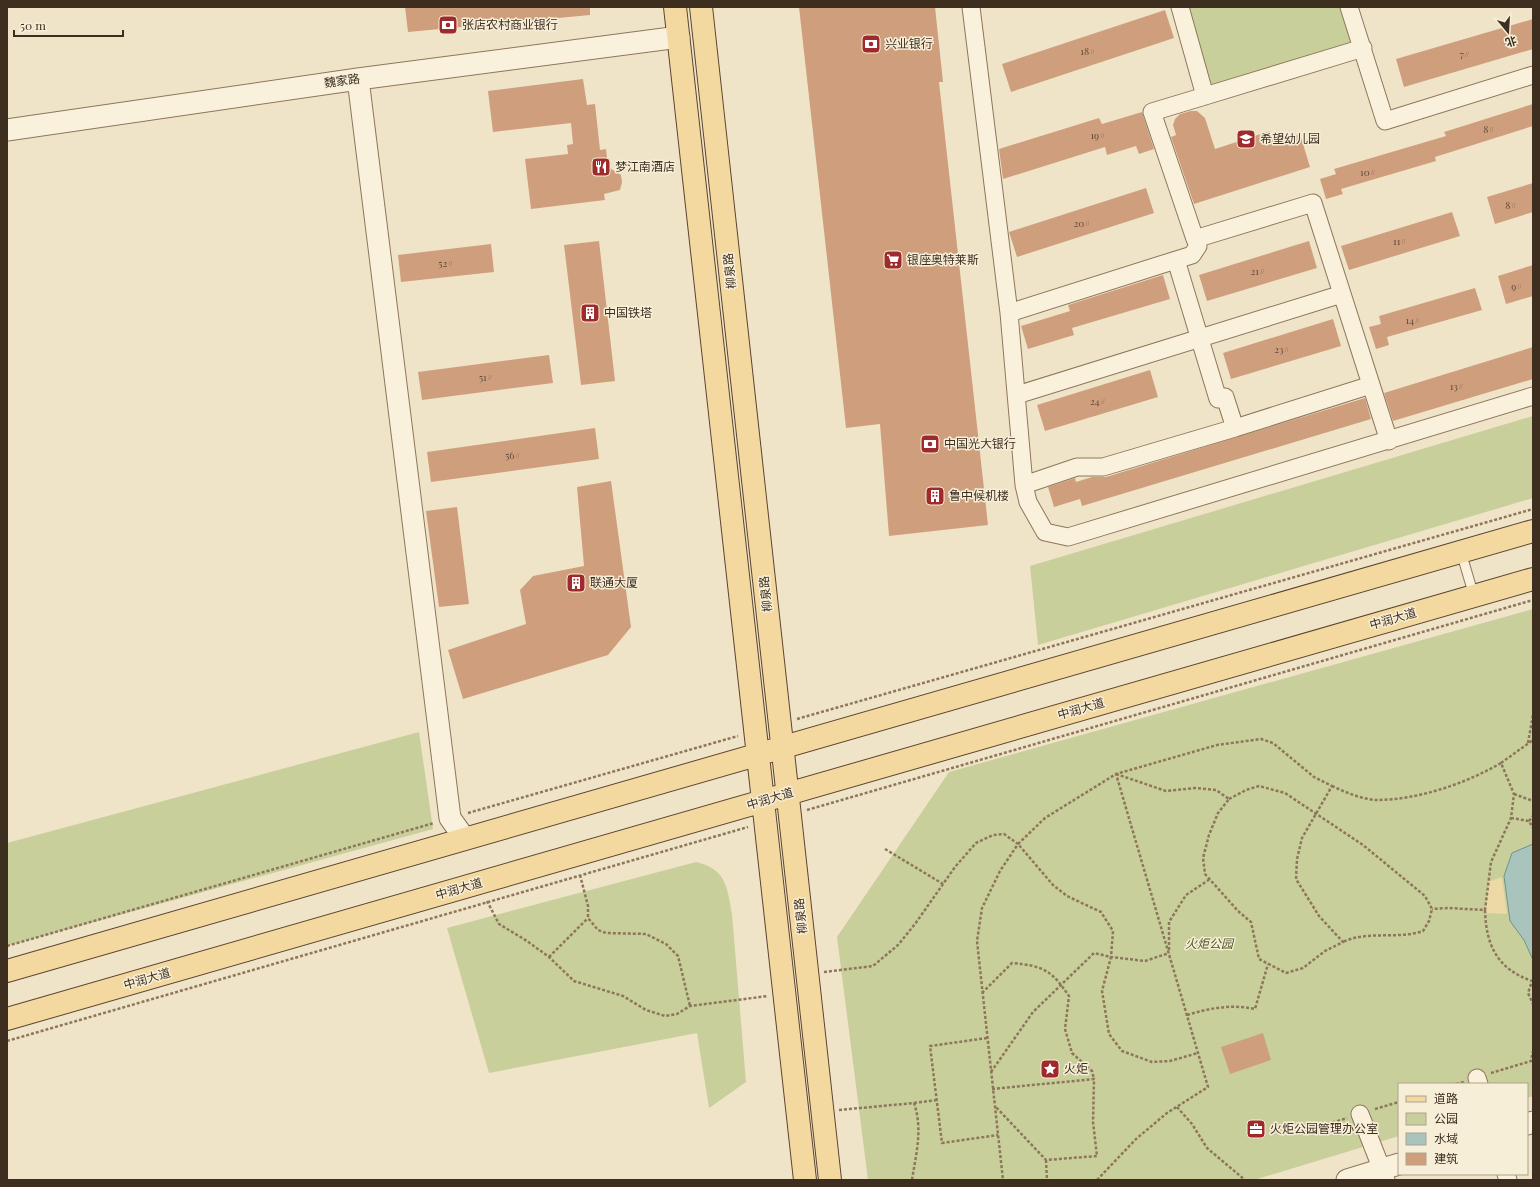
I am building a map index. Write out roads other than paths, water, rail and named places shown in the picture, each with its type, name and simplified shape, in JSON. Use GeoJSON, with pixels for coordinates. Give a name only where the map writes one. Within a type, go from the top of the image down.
{"type":"FeatureCollection","features":[{"type":"Feature","properties":{"kind":"main road"},"geometry":{"type":"LineString","coordinates":[[675,7],[805,1180]]}},
{"type":"Feature","properties":{"kind":"main road","name":"柳泉路"},"geometry":{"type":"LineString","coordinates":[[701,7],[830,1180]]}},
{"type":"Feature","properties":{"kind":"main road"},"geometry":{"type":"LineString","coordinates":[[7,971],[1533,531]]}},
{"type":"Feature","properties":{"kind":"main road","name":"中润大道"},"geometry":{"type":"LineString","coordinates":[[7,1019],[1533,579]]}},
{"type":"Feature","properties":{"kind":"street"},"geometry":{"type":"LineString","coordinates":[[970,7],[1009,313],[1024,484],[1028,502],[1045,532],[1068,537],[1389,441],[1533,396]]}},
{"type":"Feature","properties":{"kind":"street"},"geometry":{"type":"LineString","coordinates":[[1180,7],[1205,96]]}},
{"type":"Feature","properties":{"kind":"street"},"geometry":{"type":"LineString","coordinates":[[1349,7],[1386,121],[1533,75]]}},
{"type":"Feature","properties":{"kind":"street","name":"魏家路"},"geometry":{"type":"LineString","coordinates":[[7,130],[358,79],[679,37]]}},
{"type":"Feature","properties":{"kind":"street"},"geometry":{"type":"LineString","coordinates":[[1009,313],[1192,255],[1198,246],[1152,112],[1362,48]]}},
{"type":"Feature","properties":{"kind":"street"},"geometry":{"type":"LineString","coordinates":[[358,79],[450,818],[465,839]]}},
{"type":"Feature","properties":{"kind":"street"},"geometry":{"type":"LineString","coordinates":[[1196,239],[1313,203],[1389,441]]}},
{"type":"Feature","properties":{"kind":"street"},"geometry":{"type":"LineString","coordinates":[[1176,260],[1218,399],[1225,397],[1235,428]]}},
{"type":"Feature","properties":{"kind":"street"},"geometry":{"type":"LineString","coordinates":[[1017,395],[1199,337],[1342,294]]}},
{"type":"Feature","properties":{"kind":"street"},"geometry":{"type":"LineString","coordinates":[[1024,484],[1077,467],[1103,467],[1235,428],[1371,385]]}},
{"type":"Feature","properties":{"kind":"street"},"geometry":{"type":"LineString","coordinates":[[1347,1180],[1389,1171],[1360,1114]]}},
{"type":"Feature","properties":{"kind":"lane"},"geometry":{"type":"LineString","coordinates":[[1461,552],[1474,596]]}},
{"type":"Feature","properties":{"kind":"water"},"geometry":{"type":"Polygon","coordinates":[[[1533,844],[1533,960],[1524,940],[1510,921],[1504,876],[1512,853],[1533,844]]]}},
{"type":"Feature","properties":{"kind":"place","name":"张店农村商业银行"},"geometry":{"type":"Point","coordinates":[448,25]}},
{"type":"Feature","properties":{"kind":"place","name":"兴业银行"},"geometry":{"type":"Point","coordinates":[871,44]}},
{"type":"Feature","properties":{"kind":"place","name":"希望幼儿园"},"geometry":{"type":"Point","coordinates":[1246,139]}},
{"type":"Feature","properties":{"kind":"place","name":"梦江南酒店"},"geometry":{"type":"Point","coordinates":[601,167]}},
{"type":"Feature","properties":{"kind":"place","name":"银座奥特莱斯"},"geometry":{"type":"Point","coordinates":[893,260]}},
{"type":"Feature","properties":{"kind":"place","name":"中国铁塔"},"geometry":{"type":"Point","coordinates":[590,313]}},
{"type":"Feature","properties":{"kind":"place","name":"中国光大银行"},"geometry":{"type":"Point","coordinates":[930,444]}},
{"type":"Feature","properties":{"kind":"place","name":"鲁中候机楼"},"geometry":{"type":"Point","coordinates":[935,496]}},
{"type":"Feature","properties":{"kind":"place","name":"联通大厦"},"geometry":{"type":"Point","coordinates":[576,583]}},
{"type":"Feature","properties":{"kind":"place","name":"火炬"},"geometry":{"type":"Point","coordinates":[1050,1069]}},
{"type":"Feature","properties":{"kind":"place","name":"火炬公园管理办公室"},"geometry":{"type":"Point","coordinates":[1256,1129]}},
{"type":"Feature","properties":{"kind":"park label","name":"火炬公园"},"geometry":{"type":"Point","coordinates":[1209,944]}}]}
